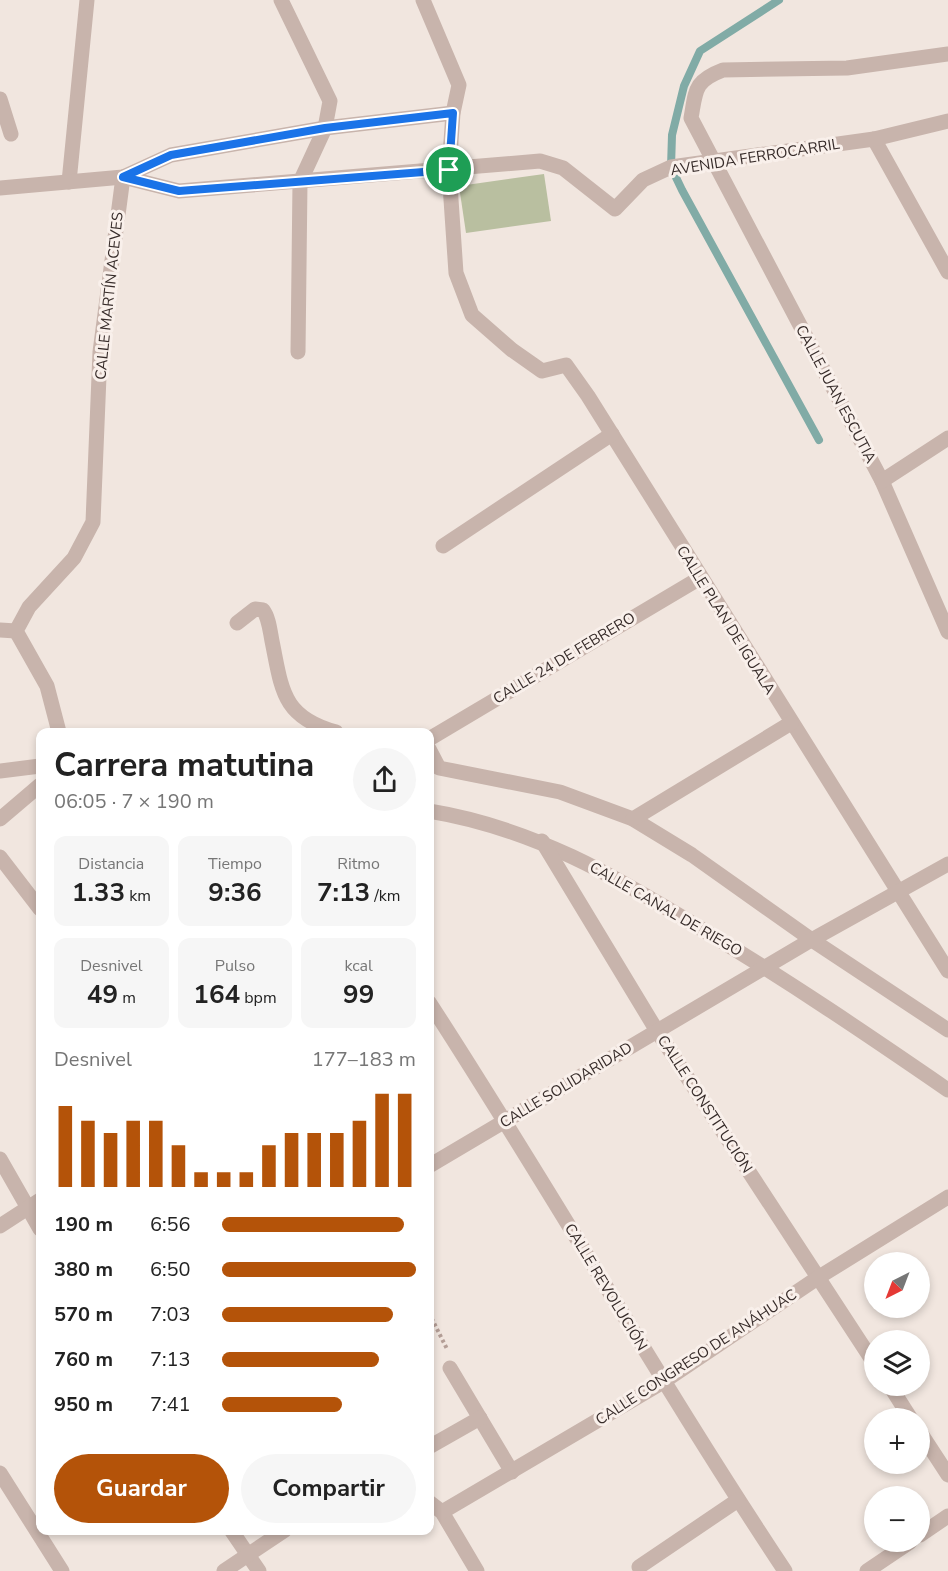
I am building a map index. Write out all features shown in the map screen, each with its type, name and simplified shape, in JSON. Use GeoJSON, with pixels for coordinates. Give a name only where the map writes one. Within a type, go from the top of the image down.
{"type":"FeatureCollection","features":[{"type":"Feature","properties":{"kind":"street"},"geometry":{"type":"LineString","coordinates":[[69,182],[87,0]]}},
{"type":"Feature","properties":{"kind":"street"},"geometry":{"type":"LineString","coordinates":[[281,0],[330,101],[325,128],[300,182],[298,352]]}},
{"type":"Feature","properties":{"kind":"street"},"geometry":{"type":"LineString","coordinates":[[423,0],[459,85],[453,113],[449,170]]}},
{"type":"Feature","properties":{"kind":"street","name":"CALLE JUAN ESCUTIA"},"geometry":{"type":"LineString","coordinates":[[948,54],[847,68],[723,70],[706,76],[697,86],[691,118],[882,481],[948,632]]}},
{"type":"Feature","properties":{"kind":"street"},"geometry":{"type":"LineString","coordinates":[[0,99],[11,134]]}},
{"type":"Feature","properties":{"kind":"street"},"geometry":{"type":"LineString","coordinates":[[0,188],[123,177],[171,155],[325,128],[453,113]]}},
{"type":"Feature","properties":{"kind":"street","name":"AVENIDA FERROCARRIL"},"geometry":{"type":"LineString","coordinates":[[123,177],[179,191],[540,161],[563,168],[615,209],[644,180],[671,167],[874,139],[948,121]]}},
{"type":"Feature","properties":{"kind":"street"},"geometry":{"type":"LineString","coordinates":[[874,139],[948,272]]}},
{"type":"Feature","properties":{"kind":"street","name":"CALLE PLAN DE IGUALA"},"geometry":{"type":"LineString","coordinates":[[449,170],[456,273],[472,315],[512,350],[542,371],[566,365],[612,434],[948,971]]}},
{"type":"Feature","properties":{"kind":"street","name":"CALLE MARTÍN ACEVES"},"geometry":{"type":"LineString","coordinates":[[8,630],[74,558],[93,522],[100,352],[123,177]]}},
{"type":"Feature","properties":{"kind":"street"},"geometry":{"type":"LineString","coordinates":[[443,546],[612,434]]}},
{"type":"Feature","properties":{"kind":"street"},"geometry":{"type":"LineString","coordinates":[[882,481],[948,438]]}},
{"type":"Feature","properties":{"kind":"street","name":"CALLE 24 DE FEBRERO"},"geometry":{"type":"LineString","coordinates":[[434,736],[700,578]]}},
{"type":"Feature","properties":{"kind":"street"},"geometry":{"type":"LineString","coordinates":[[237,623],[255,609],[263,610],[267,614],[281,684],[288,702],[299,716],[313,726],[321,728]]}},
{"type":"Feature","properties":{"kind":"street"},"geometry":{"type":"LineString","coordinates":[[8,630],[47,686],[58,728]]}},
{"type":"Feature","properties":{"kind":"street"},"geometry":{"type":"LineString","coordinates":[[633,819],[791,723]]}},
{"type":"Feature","properties":{"kind":"street"},"geometry":{"type":"LineString","coordinates":[[434,758],[439,768],[560,792],[633,819],[692,855],[812,940],[948,1030]]}},
{"type":"Feature","properties":{"kind":"street"},"geometry":{"type":"LineString","coordinates":[[0,771],[36,766]]}},
{"type":"Feature","properties":{"kind":"street"},"geometry":{"type":"LineString","coordinates":[[0,819],[36,788]]}},
{"type":"Feature","properties":{"kind":"street","name":"CALLE CANAL DE RIEGO"},"geometry":{"type":"LineString","coordinates":[[434,812],[472,818],[542,842],[619,879],[765,967],[948,1090]]}},
{"type":"Feature","properties":{"kind":"street","name":"CALLE CONSTITUCIÓN"},"geometry":{"type":"LineString","coordinates":[[542,842],[657,1031],[864,1348]]}},
{"type":"Feature","properties":{"kind":"street"},"geometry":{"type":"LineString","coordinates":[[0,857],[36,904]]}},
{"type":"Feature","properties":{"kind":"street","name":"CALLE SOLIDARIDAD"},"geometry":{"type":"LineString","coordinates":[[434,1163],[765,967],[948,864]]}},
{"type":"Feature","properties":{"kind":"street","name":"CALLE REVOLUCIÓN"},"geometry":{"type":"LineString","coordinates":[[434,1010],[506,1121],[663,1382],[785,1571]]}},
{"type":"Feature","properties":{"kind":"street"},"geometry":{"type":"LineString","coordinates":[[0,1159],[34,1204],[0,1226]]}},
{"type":"Feature","properties":{"kind":"street","name":"CALLE CONGRESO DE ANÁHUAC"},"geometry":{"type":"LineString","coordinates":[[442,1512],[663,1382],[819,1278],[948,1197]]}},
{"type":"Feature","properties":{"kind":"street"},"geometry":{"type":"LineString","coordinates":[[450,1368],[512,1472]]}},
{"type":"Feature","properties":{"kind":"street"},"geometry":{"type":"LineString","coordinates":[[434,1444],[480,1418]]}},
{"type":"Feature","properties":{"kind":"street"},"geometry":{"type":"LineString","coordinates":[[930,1447],[948,1475]]}},
{"type":"Feature","properties":{"kind":"street"},"geometry":{"type":"LineString","coordinates":[[0,1473],[36,1530]]}},
{"type":"Feature","properties":{"kind":"street"},"geometry":{"type":"LineString","coordinates":[[639,1567],[738,1500]]}},
{"type":"Feature","properties":{"kind":"street"},"geometry":{"type":"LineString","coordinates":[[434,1506],[442,1512],[477,1571]]}},
{"type":"Feature","properties":{"kind":"street"},"geometry":{"type":"LineString","coordinates":[[930,1528],[948,1516]]}},
{"type":"Feature","properties":{"kind":"street"},"geometry":{"type":"LineString","coordinates":[[39,1535],[62,1571]]}},
{"type":"Feature","properties":{"kind":"street"},"geometry":{"type":"LineString","coordinates":[[234,1535],[258,1571]]}},
{"type":"Feature","properties":{"kind":"street"},"geometry":{"type":"LineString","coordinates":[[224,1571],[278,1535]]}},
{"type":"Feature","properties":{"kind":"street"},"geometry":{"type":"LineString","coordinates":[[867,1571],[895,1552]]}},
{"type":"Feature","properties":{"kind":"path"},"geometry":{"type":"LineString","coordinates":[[434,1322],[447,1344],[450,1368]]}},
{"type":"Feature","properties":{"kind":"green space"},"geometry":{"type":"Polygon","coordinates":[[[544,174],[551,221],[466,233],[459,186],[544,174]]]}},
{"type":"Feature","properties":{"kind":"waterway"},"geometry":{"type":"LineString","coordinates":[[779,0],[700,51],[684,86],[672,135],[671,167],[819,440]]}},
{"type":"Feature","properties":{"kind":"route"},"geometry":{"type":"LineString","coordinates":[[453,113],[449,170],[179,191],[123,177],[171,155],[325,128],[453,113]]}}]}
